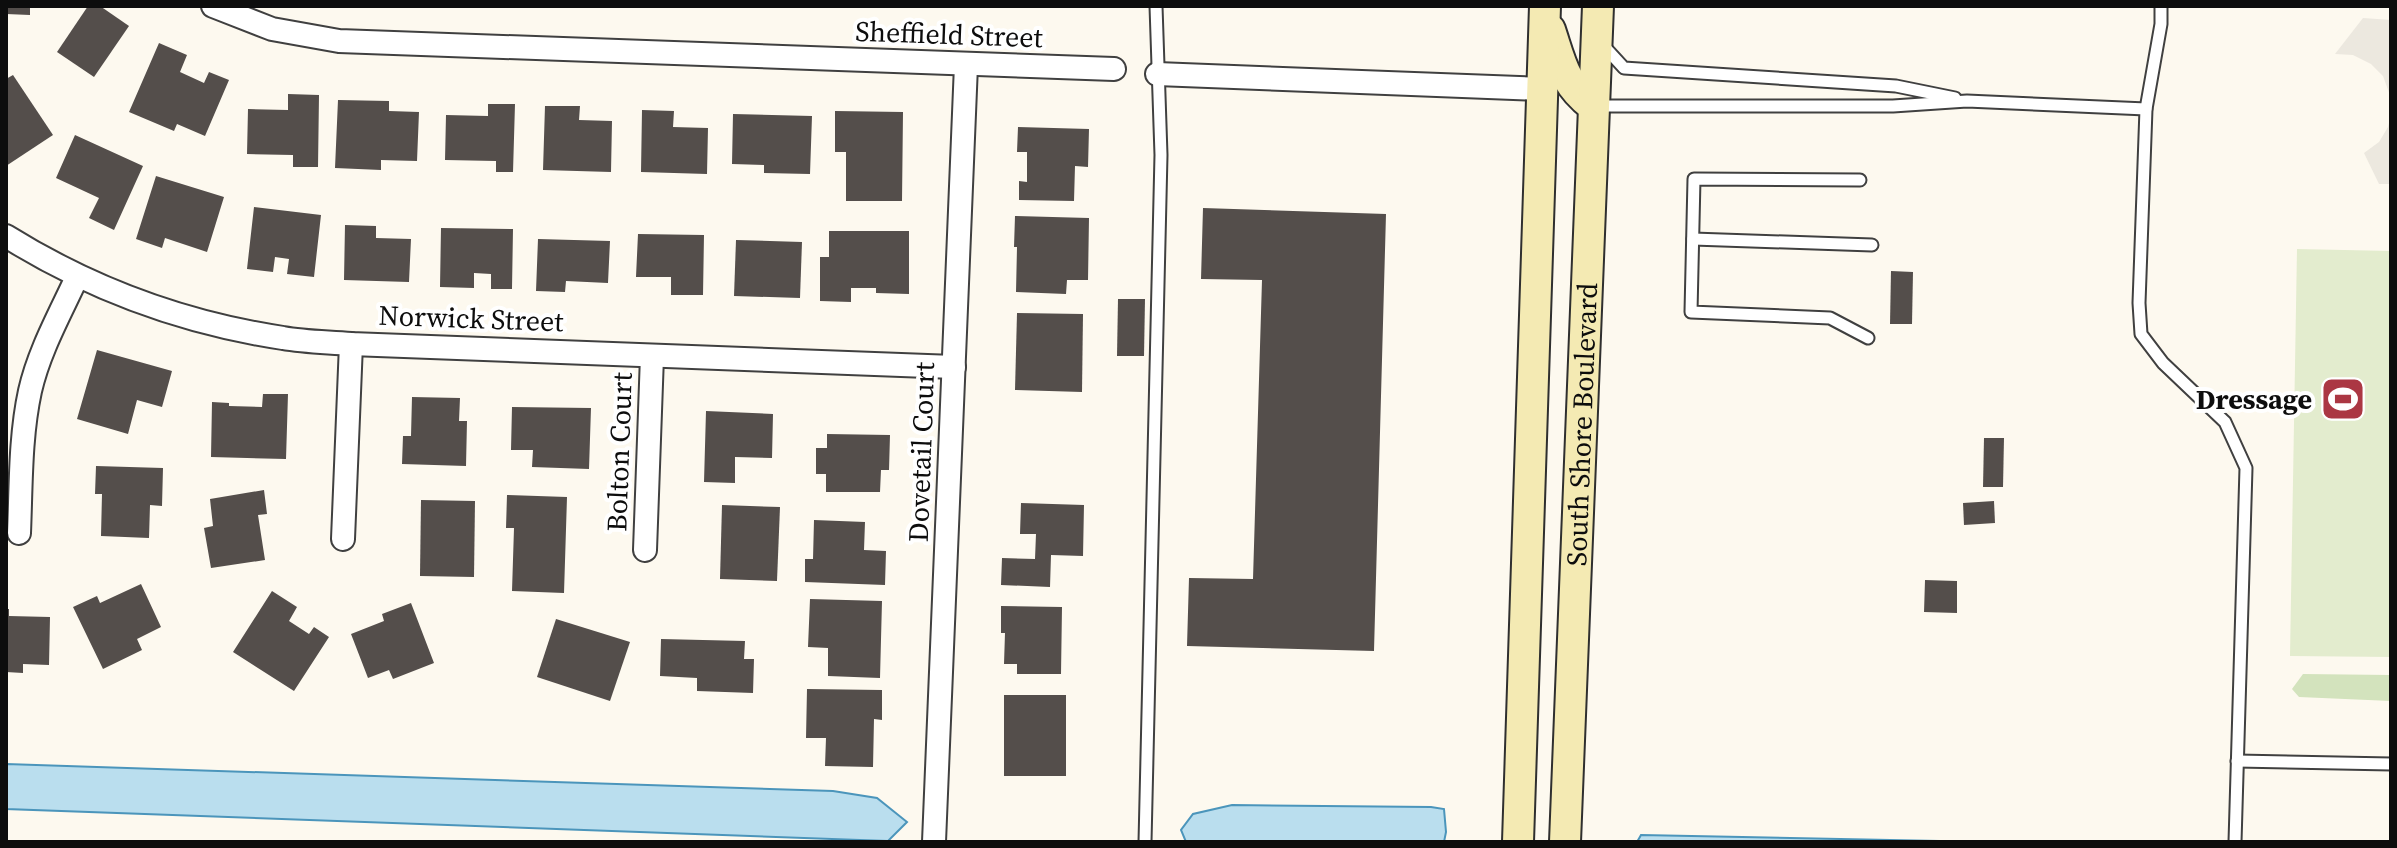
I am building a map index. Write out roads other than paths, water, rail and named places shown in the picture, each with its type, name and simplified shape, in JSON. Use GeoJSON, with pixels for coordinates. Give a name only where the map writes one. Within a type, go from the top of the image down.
{"type":"FeatureCollection","features":[{"type":"Feature","properties":{"kind":"street","name":"Sheffield Street"},"geometry":{"type":"LineString","coordinates":[[213,6],[272,29],[339,41],[1114,69]]}},
{"type":"Feature","properties":{"kind":"street","name":"South Shore Boulevard"},"geometry":{"type":"LineString","coordinates":[[1565,842],[1598,6]]}},
{"type":"Feature","properties":{"kind":"street"},"geometry":{"type":"LineString","coordinates":[[1545,10],[1566,75],[1577,93],[1593,106]]}},
{"type":"Feature","properties":{"kind":"street","name":"South Shore Boulevard"},"geometry":{"type":"LineString","coordinates":[[1518,842],[1545,10]]}},
{"type":"Feature","properties":{"kind":"street","name":"Dovetail Court"},"geometry":{"type":"LineString","coordinates":[[934,842],[966,65]]}},
{"type":"Feature","properties":{"kind":"street"},"geometry":{"type":"LineString","coordinates":[[1157,74],[1542,89],[1563,101],[1572,114],[1591,164]]}},
{"type":"Feature","properties":{"kind":"street","name":"Norwick Street"},"geometry":{"type":"LineString","coordinates":[[6,236],[77,277],[152,307],[218,326],[285,339],[954,367]]}},
{"type":"Feature","properties":{"kind":"street"},"geometry":{"type":"LineString","coordinates":[[19,533],[24,430],[30,390],[42,351],[77,277]]}},
{"type":"Feature","properties":{"kind":"street"},"geometry":{"type":"LineString","coordinates":[[343,539],[351,344]]}},
{"type":"Feature","properties":{"kind":"street","name":"Bolton Court"},"geometry":{"type":"LineString","coordinates":[[645,550],[652,356]]}},
{"type":"Feature","properties":{"kind":"lane"},"geometry":{"type":"LineString","coordinates":[[1145,842],[1161,155],[1156,6]]}},
{"type":"Feature","properties":{"kind":"lane"},"geometry":{"type":"LineString","coordinates":[[2161,6],[2161,24],[2146,109],[2139,303],[2141,334],[2163,363],[2225,422],[2246,468],[2235,842]]}},
{"type":"Feature","properties":{"kind":"lane"},"geometry":{"type":"LineString","coordinates":[[1596,38],[1624,68],[1896,86],[1967,101]]}},
{"type":"Feature","properties":{"kind":"lane"},"geometry":{"type":"LineString","coordinates":[[1593,106],[1893,106],[1967,101],[2146,109]]}},
{"type":"Feature","properties":{"kind":"lane"},"geometry":{"type":"LineString","coordinates":[[1860,180],[1694,179],[1691,312],[1830,318],[1868,338]]}},
{"type":"Feature","properties":{"kind":"lane"},"geometry":{"type":"LineString","coordinates":[[1693,239],[1872,245]]}},
{"type":"Feature","properties":{"kind":"lane"},"geometry":{"type":"LineString","coordinates":[[2237,761],[2391,764]]}},
{"type":"Feature","properties":{"kind":"water"},"geometry":{"type":"Polygon","coordinates":[[[6,764],[833,791],[877,798],[907,822],[888,841],[6,809],[6,764]]]}},
{"type":"Feature","properties":{"kind":"water"},"geometry":{"type":"Polygon","coordinates":[[[1232,805],[1431,807],[1444,809],[1446,832],[1444,842],[1186,842],[1181,830],[1193,814],[1232,805]]]}},
{"type":"Feature","properties":{"kind":"water"},"geometry":{"type":"Polygon","coordinates":[[[1641,835],[1990,842],[1637,842],[1641,835]]]}},
{"type":"Feature","properties":{"kind":"place","name":"Dressage"},"geometry":{"type":"Point","coordinates":[2343,399]}}]}
